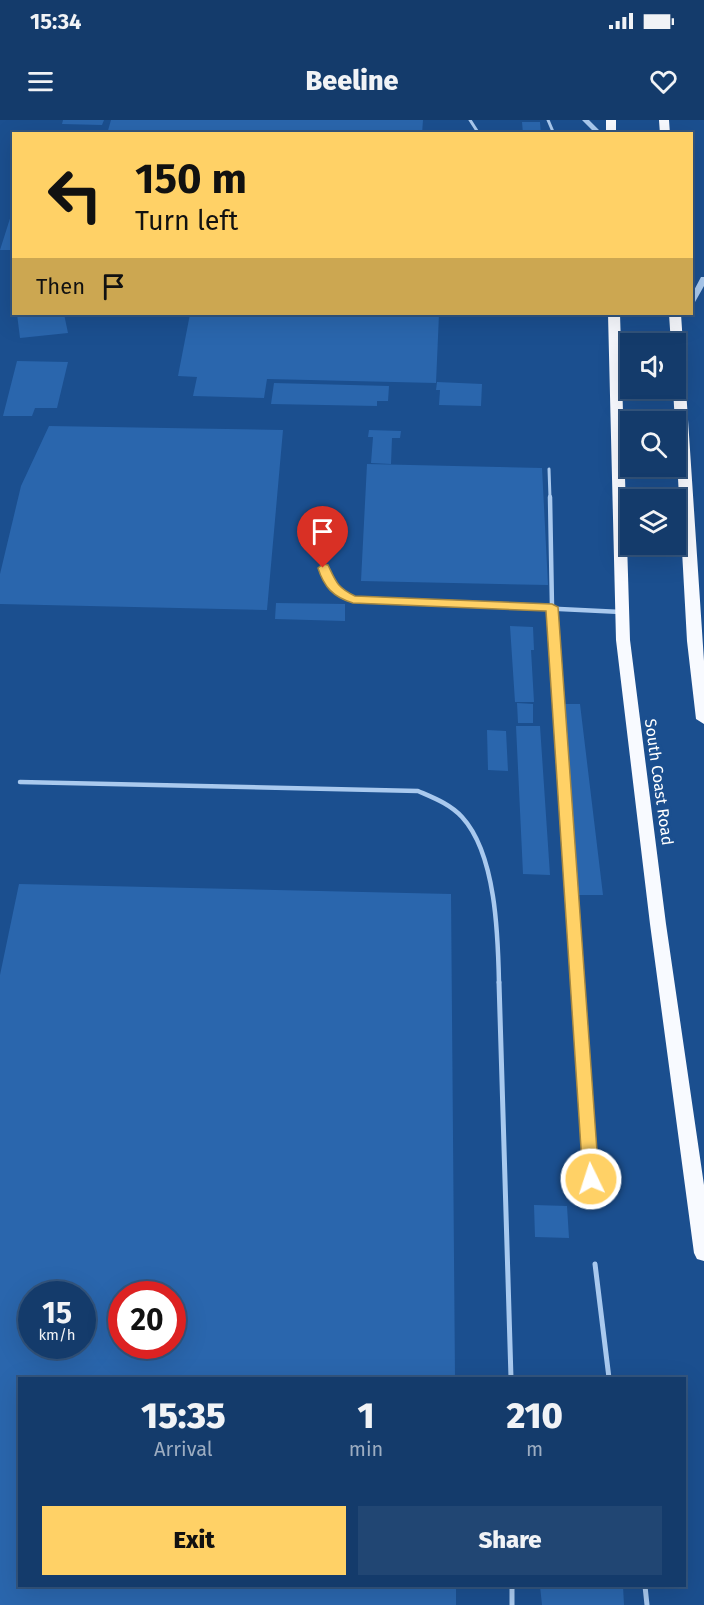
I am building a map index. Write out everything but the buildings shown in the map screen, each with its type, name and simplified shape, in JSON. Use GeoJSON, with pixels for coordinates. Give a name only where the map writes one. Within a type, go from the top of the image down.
{"type":"FeatureCollection","features":[{"type":"Feature","properties":{"kind":"highway","name":"South Coast Road"},"geometry":{"type":"LineString","coordinates":[[614,315],[621,612],[633,735],[704,1253]]}},
{"type":"Feature","properties":{"kind":"highway"},"geometry":{"type":"LineString","coordinates":[[675,315],[694,641],[704,719]]}},
{"type":"Feature","properties":{"kind":"street"},"geometry":{"type":"LineString","coordinates":[[585,120],[598,132]]}},
{"type":"Feature","properties":{"kind":"street"},"geometry":{"type":"LineString","coordinates":[[693,298],[704,279]]}},
{"type":"Feature","properties":{"kind":"street"},"geometry":{"type":"LineString","coordinates":[[675,329],[683,315]]}},
{"type":"Feature","properties":{"kind":"lane"},"geometry":{"type":"LineString","coordinates":[[549,469],[552,607],[591,1179]]}},
{"type":"Feature","properties":{"kind":"lane"},"geometry":{"type":"LineString","coordinates":[[323,568],[328,582],[339,593],[353,600],[552,607],[621,612]]}},
{"type":"Feature","properties":{"kind":"lane"},"geometry":{"type":"LineString","coordinates":[[20,782],[418,791],[444,802],[462,816],[482,854],[489,885],[497,956],[512,1377]]}},
{"type":"Feature","properties":{"kind":"lane"},"geometry":{"type":"LineString","coordinates":[[595,1264],[609,1377]]}},
{"type":"Feature","properties":{"kind":"lane"},"geometry":{"type":"LineString","coordinates":[[512,1587],[512,1605]]}},
{"type":"Feature","properties":{"kind":"lane"},"geometry":{"type":"LineString","coordinates":[[645,1587],[647,1605]]}},
{"type":"Feature","properties":{"kind":"route"},"geometry":{"type":"LineString","coordinates":[[323,568],[328,582],[339,593],[353,600],[552,607],[591,1179]]}}]}
